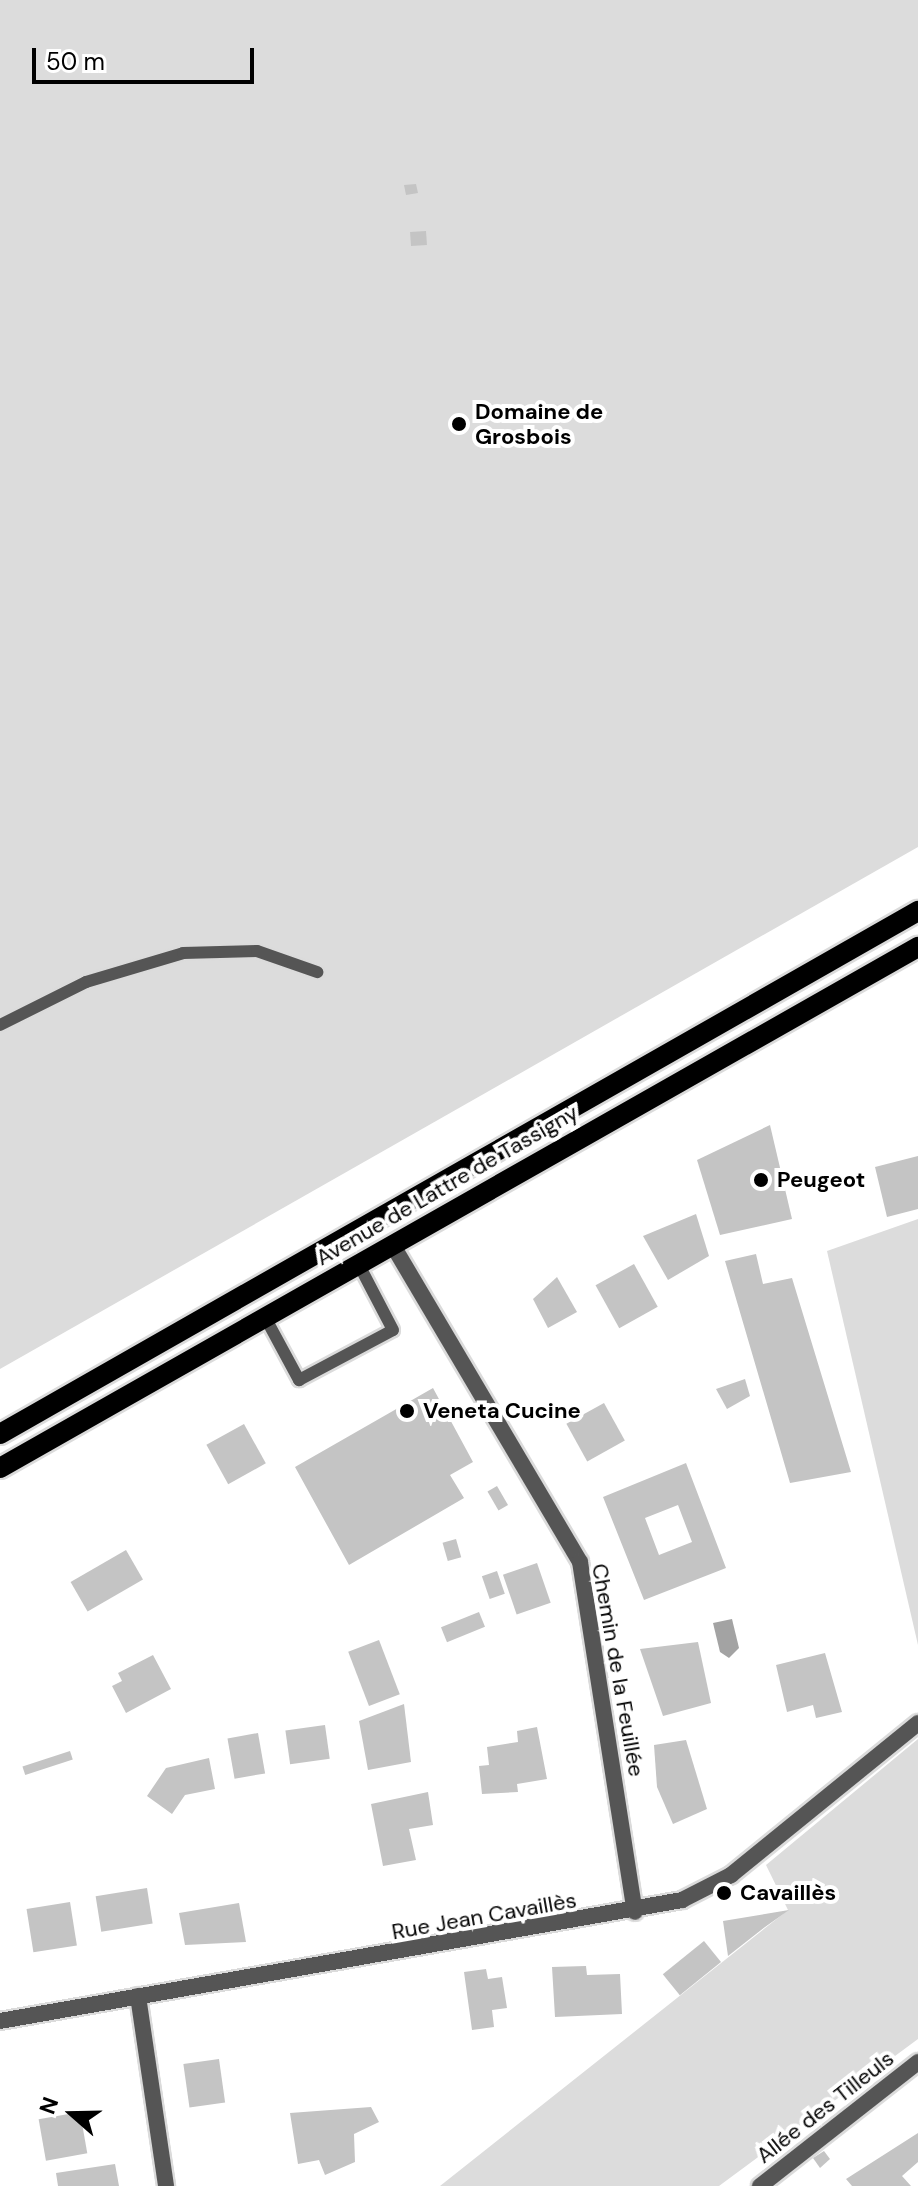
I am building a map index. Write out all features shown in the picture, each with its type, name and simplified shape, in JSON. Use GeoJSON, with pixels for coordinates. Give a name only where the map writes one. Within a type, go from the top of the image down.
{"type":"FeatureCollection","features":[{"type":"Feature","properties":{"kind":"main road"},"geometry":{"type":"LineString","coordinates":[[0,1434],[918,911]]}},
{"type":"Feature","properties":{"kind":"main road","name":"Avenue de Lattre de Tassigny"},"geometry":{"type":"LineString","coordinates":[[0,1468],[918,947]]}},
{"type":"Feature","properties":{"kind":"street","name":"Chemin de la Feuillée"},"geometry":{"type":"LineString","coordinates":[[392,1244],[580,1562],[635,1912]]}},
{"type":"Feature","properties":{"kind":"street","name":"Rue Jean Cavaillès"},"geometry":{"type":"LineString","coordinates":[[0,2021],[635,1912],[731,1875],[918,1723]]}},
{"type":"Feature","properties":{"kind":"street"},"geometry":{"type":"LineString","coordinates":[[138,1996],[166,2186]]}},
{"type":"Feature","properties":{"kind":"street","name":"Allée des Tilleuls"},"geometry":{"type":"LineString","coordinates":[[760,2186],[918,2062]]}},
{"type":"Feature","properties":{"kind":"lane"},"geometry":{"type":"LineString","coordinates":[[0,1025],[86,982],[183,953],[257,951],[317,972]]}},
{"type":"Feature","properties":{"kind":"lane"},"geometry":{"type":"LineString","coordinates":[[265,1317],[299,1380],[393,1330],[358,1263]]}},
{"type":"Feature","properties":{"kind":"shaded area","name":"Domaine de Grosbois"},"geometry":{"type":"Polygon","coordinates":[[[0,0],[918,0],[918,847],[0,1369],[0,0]]]}},
{"type":"Feature","properties":{"kind":"shaded area"},"geometry":{"type":"Polygon","coordinates":[[[918,1219],[918,1645],[827,1251],[918,1219]]]}},
{"type":"Feature","properties":{"kind":"shaded area"},"geometry":{"type":"Polygon","coordinates":[[[732,1619],[739,1648],[729,1658],[720,1652],[713,1623],[732,1619]]]}},
{"type":"Feature","properties":{"kind":"shaded area"},"geometry":{"type":"Polygon","coordinates":[[[918,1739],[918,2039],[719,2186],[440,2186],[788,1910],[766,1865],[918,1739]]]}},
{"type":"Feature","properties":{"kind":"building"},"geometry":{"type":"Polygon","coordinates":[[[416,184],[418,193],[406,195],[404,185],[416,184]]]}},
{"type":"Feature","properties":{"kind":"building"},"geometry":{"type":"Polygon","coordinates":[[[426,231],[427,245],[411,246],[410,232],[426,231]]]}},
{"type":"Feature","properties":{"kind":"building","name":"Peugeot"},"geometry":{"type":"Polygon","coordinates":[[[770,1125],[792,1219],[720,1235],[697,1160],[770,1125]]]}},
{"type":"Feature","properties":{"kind":"building"},"geometry":{"type":"Polygon","coordinates":[[[918,1156],[918,1209],[887,1217],[875,1167],[918,1156]]]}},
{"type":"Feature","properties":{"kind":"building"},"geometry":{"type":"Polygon","coordinates":[[[696,1214],[709,1256],[668,1280],[643,1236],[696,1214]]]}},
{"type":"Feature","properties":{"kind":"building"},"geometry":{"type":"Polygon","coordinates":[[[756,1254],[763,1284],[792,1278],[851,1472],[790,1483],[725,1261],[756,1254]]]}},
{"type":"Feature","properties":{"kind":"building"},"geometry":{"type":"Polygon","coordinates":[[[634,1264],[658,1307],[619,1328],[596,1285],[634,1264]]]}},
{"type":"Feature","properties":{"kind":"building"},"geometry":{"type":"Polygon","coordinates":[[[557,1277],[577,1312],[548,1328],[533,1299],[557,1277]]]}},
{"type":"Feature","properties":{"kind":"building"},"geometry":{"type":"Polygon","coordinates":[[[745,1379],[750,1396],[727,1409],[716,1389],[745,1379]]]}},
{"type":"Feature","properties":{"kind":"building"},"geometry":{"type":"Polygon","coordinates":[[[433,1388],[473,1462],[450,1475],[464,1498],[349,1565],[295,1467],[433,1388]]]}},
{"type":"Feature","properties":{"kind":"building"},"geometry":{"type":"Polygon","coordinates":[[[604,1403],[625,1441],[587,1461],[566,1424],[604,1403]]]}},
{"type":"Feature","properties":{"kind":"building"},"geometry":{"type":"Polygon","coordinates":[[[244,1424],[266,1463],[228,1484],[206,1445],[244,1424]]]}},
{"type":"Feature","properties":{"kind":"building"},"geometry":{"type":"Polygon","coordinates":[[[686,1463],[726,1568],[644,1600],[603,1497],[686,1463]],[[678,1505],[645,1518],[659,1555],[692,1542],[678,1505]]]}},
{"type":"Feature","properties":{"kind":"building"},"geometry":{"type":"Polygon","coordinates":[[[497,1486],[508,1505],[498,1511],[487,1492],[497,1486]]]}},
{"type":"Feature","properties":{"kind":"building"},"geometry":{"type":"Polygon","coordinates":[[[456,1539],[461,1557],[448,1561],[443,1543],[456,1539]]]}},
{"type":"Feature","properties":{"kind":"building"},"geometry":{"type":"Polygon","coordinates":[[[126,1550],[143,1579],[88,1611],[71,1582],[126,1550]]]}},
{"type":"Feature","properties":{"kind":"building"},"geometry":{"type":"Polygon","coordinates":[[[537,1563],[551,1603],[517,1614],[503,1575],[537,1563]]]}},
{"type":"Feature","properties":{"kind":"building"},"geometry":{"type":"Polygon","coordinates":[[[497,1571],[505,1594],[490,1599],[482,1576],[497,1571]]]}},
{"type":"Feature","properties":{"kind":"building"},"geometry":{"type":"Polygon","coordinates":[[[479,1612],[485,1627],[447,1642],[441,1627],[479,1612]]]}},
{"type":"Feature","properties":{"kind":"building"},"geometry":{"type":"Polygon","coordinates":[[[379,1640],[400,1694],[369,1706],[348,1652],[379,1640]]]}},
{"type":"Feature","properties":{"kind":"building"},"geometry":{"type":"Polygon","coordinates":[[[698,1642],[711,1703],[663,1716],[640,1649],[698,1642]]]}},
{"type":"Feature","properties":{"kind":"building"},"geometry":{"type":"Polygon","coordinates":[[[825,1653],[842,1712],[816,1718],[813,1705],[787,1712],[776,1665],[825,1653]]]}},
{"type":"Feature","properties":{"kind":"building"},"geometry":{"type":"Polygon","coordinates":[[[153,1655],[171,1689],[126,1713],[112,1686],[122,1681],[118,1673],[153,1655]]]}},
{"type":"Feature","properties":{"kind":"building"},"geometry":{"type":"Polygon","coordinates":[[[404,1704],[411,1762],[368,1770],[359,1721],[404,1704]]]}},
{"type":"Feature","properties":{"kind":"building"},"geometry":{"type":"Polygon","coordinates":[[[325,1725],[330,1759],[290,1764],[285,1731],[325,1725]]]}},
{"type":"Feature","properties":{"kind":"building"},"geometry":{"type":"Polygon","coordinates":[[[537,1727],[547,1779],[517,1784],[518,1792],[482,1794],[479,1766],[489,1765],[487,1747],[518,1742],[517,1731],[537,1727]]]}},
{"type":"Feature","properties":{"kind":"building"},"geometry":{"type":"Polygon","coordinates":[[[258,1733],[265,1773],[235,1779],[227,1738],[258,1733]]]}},
{"type":"Feature","properties":{"kind":"building"},"geometry":{"type":"Polygon","coordinates":[[[686,1740],[707,1809],[673,1824],[657,1787],[654,1745],[686,1740]]]}},
{"type":"Feature","properties":{"kind":"building"},"geometry":{"type":"Polygon","coordinates":[[[70,1751],[73,1760],[25,1775],[22,1766],[70,1751]]]}},
{"type":"Feature","properties":{"kind":"building"},"geometry":{"type":"Polygon","coordinates":[[[209,1758],[215,1789],[185,1795],[172,1814],[147,1796],[166,1768],[209,1758]]]}},
{"type":"Feature","properties":{"kind":"building"},"geometry":{"type":"Polygon","coordinates":[[[428,1792],[433,1825],[409,1829],[416,1860],[383,1866],[371,1804],[428,1792]]]}},
{"type":"Feature","properties":{"kind":"building"},"geometry":{"type":"Polygon","coordinates":[[[147,1888],[153,1924],[101,1932],[96,1896],[147,1888]]]}},
{"type":"Feature","properties":{"kind":"building"},"geometry":{"type":"Polygon","coordinates":[[[70,1902],[77,1945],[33,1952],[27,1909],[70,1902]]]}},
{"type":"Feature","properties":{"kind":"building"},"geometry":{"type":"Polygon","coordinates":[[[239,1903],[246,1942],[185,1945],[179,1913],[239,1903]]]}},
{"type":"Feature","properties":{"kind":"building"},"geometry":{"type":"Polygon","coordinates":[[[789,1910],[765,1927],[728,1956],[723,1921],[789,1910]]]}},
{"type":"Feature","properties":{"kind":"building"},"geometry":{"type":"Polygon","coordinates":[[[704,1941],[721,1962],[680,1995],[663,1974],[704,1941]]]}},
{"type":"Feature","properties":{"kind":"building"},"geometry":{"type":"Polygon","coordinates":[[[586,1966],[587,1975],[620,1974],[622,2014],[555,2017],[552,1967],[586,1966]]]}},
{"type":"Feature","properties":{"kind":"building"},"geometry":{"type":"Polygon","coordinates":[[[486,1969],[488,1979],[502,1977],[507,2008],[492,2010],[494,2027],[472,2030],[464,1972],[486,1969]]]}},
{"type":"Feature","properties":{"kind":"building"},"geometry":{"type":"Polygon","coordinates":[[[219,2059],[225,2103],[189,2108],[183,2064],[219,2059]]]}},
{"type":"Feature","properties":{"kind":"building"},"geometry":{"type":"Polygon","coordinates":[[[371,2107],[379,2122],[354,2134],[355,2162],[325,2175],[319,2160],[298,2164],[290,2113],[371,2107]]]}},
{"type":"Feature","properties":{"kind":"building"},"geometry":{"type":"Polygon","coordinates":[[[80,2112],[87,2153],[46,2161],[39,2119],[80,2112]]]}},
{"type":"Feature","properties":{"kind":"building"},"geometry":{"type":"Polygon","coordinates":[[[918,2133],[918,2162],[902,2176],[911,2186],[852,2186],[846,2179],[918,2133]]]}},
{"type":"Feature","properties":{"kind":"building"},"geometry":{"type":"Polygon","coordinates":[[[824,2151],[830,2159],[820,2168],[813,2158],[824,2151]]]}},
{"type":"Feature","properties":{"kind":"building"},"geometry":{"type":"Polygon","coordinates":[[[115,2164],[119,2186],[58,2186],[56,2173],[115,2164]]]}},
{"type":"Feature","properties":{"kind":"place","name":"Domaine de Grosbois"},"geometry":{"type":"Point","coordinates":[459,424]}},
{"type":"Feature","properties":{"kind":"place","name":"Peugeot"},"geometry":{"type":"Point","coordinates":[761,1180]}},
{"type":"Feature","properties":{"kind":"place","name":"Veneta Cucine"},"geometry":{"type":"Point","coordinates":[407,1411]}},
{"type":"Feature","properties":{"kind":"place","name":"Cavaillès"},"geometry":{"type":"Point","coordinates":[724,1893]}}]}
